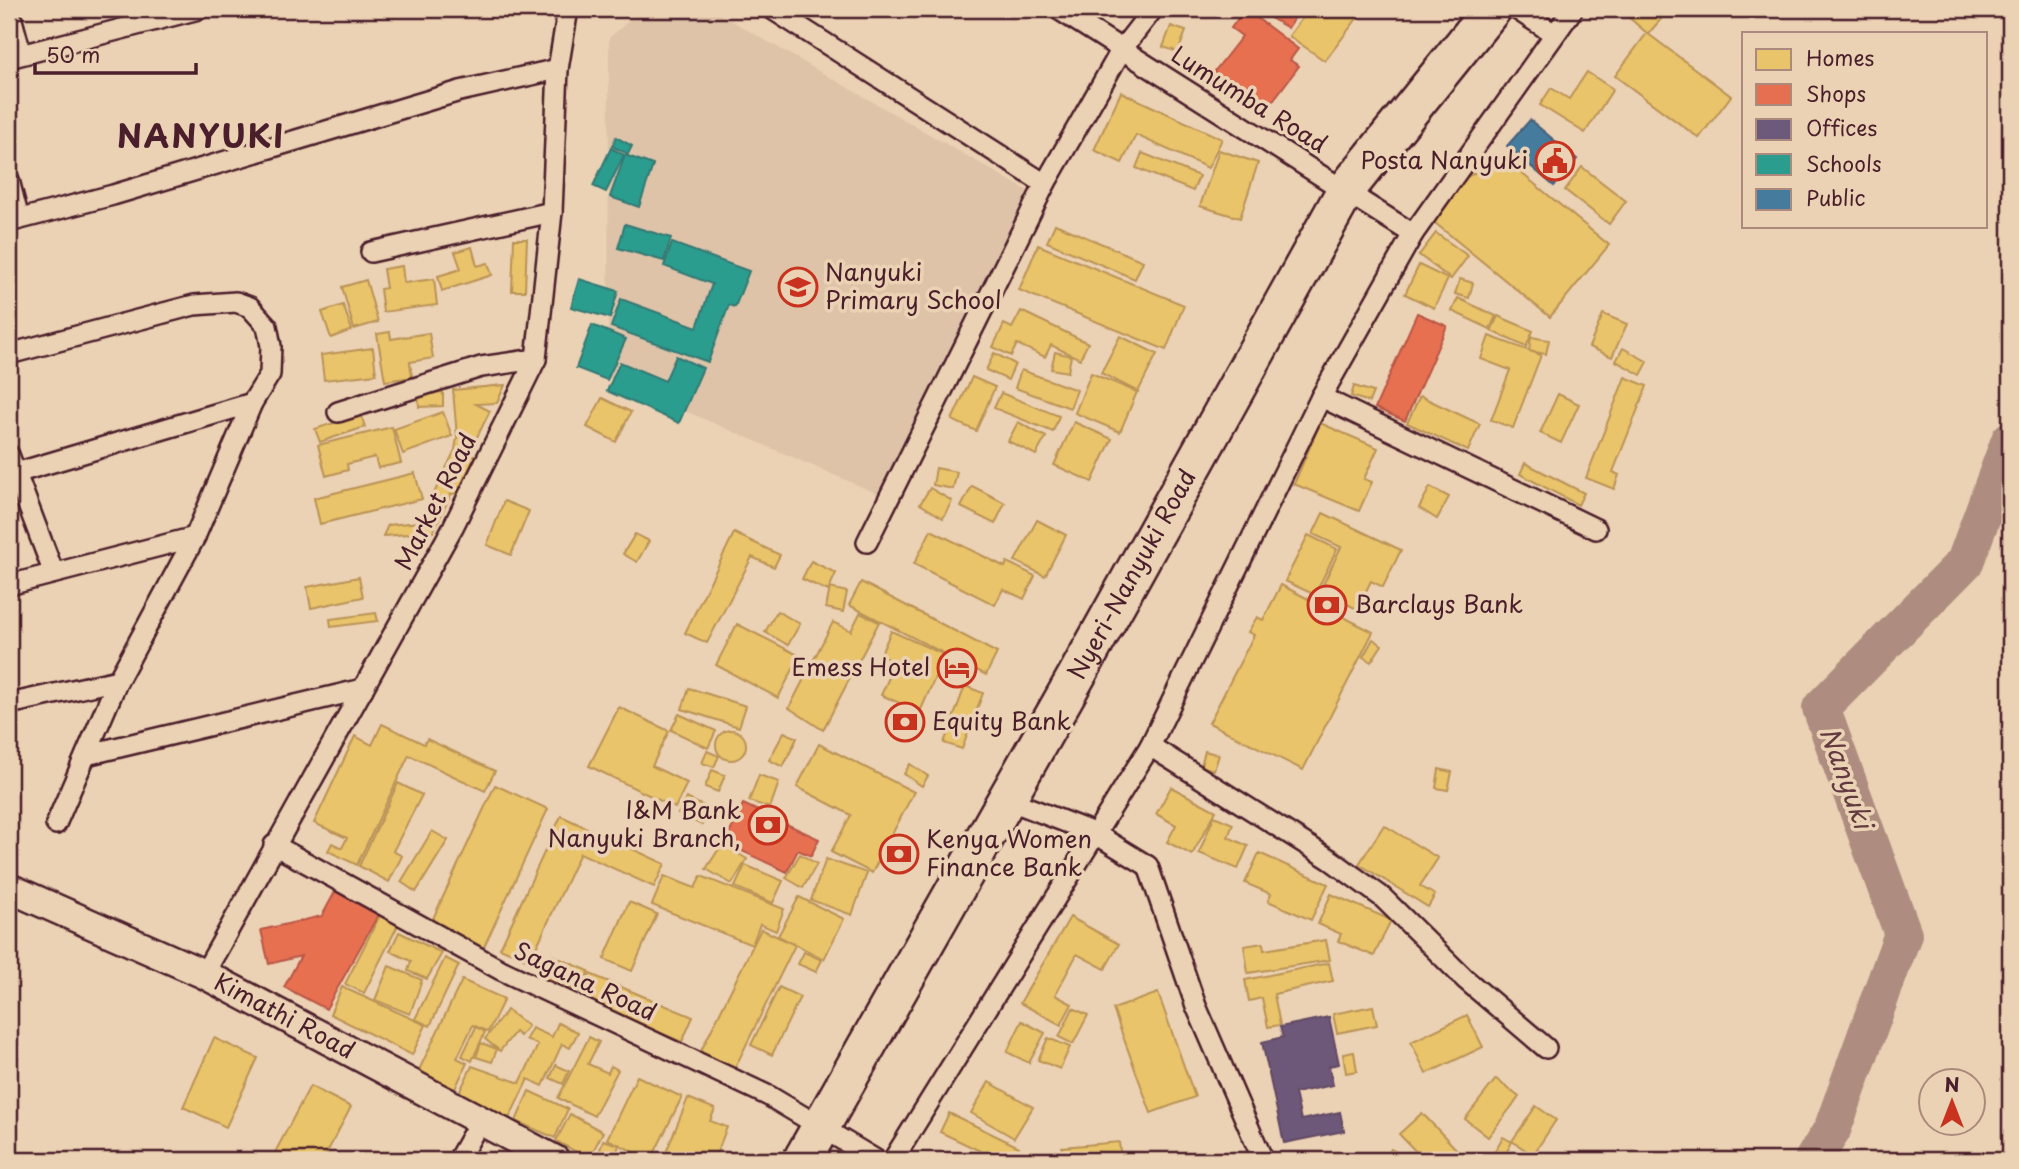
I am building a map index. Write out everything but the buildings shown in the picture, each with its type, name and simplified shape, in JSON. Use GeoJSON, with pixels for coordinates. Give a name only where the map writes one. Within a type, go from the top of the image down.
{"type":"FeatureCollection","features":[{"type":"Feature","properties":{"kind":"highway","name":"Nyeri-Nanyuki Road"},"geometry":{"type":"LineString","coordinates":[[802,1160],[1346,190],[1492,9]]}},
{"type":"Feature","properties":{"kind":"street"},"geometry":{"type":"LineString","coordinates":[[9,9],[15,56],[199,9]]}},
{"type":"Feature","properties":{"kind":"street","name":"Market Road"},"geometry":{"type":"LineString","coordinates":[[204,974],[453,527],[536,359],[552,212],[558,69],[568,9]]}},
{"type":"Feature","properties":{"kind":"street"},"geometry":{"type":"LineString","coordinates":[[772,9],[1045,184]]}},
{"type":"Feature","properties":{"kind":"street","name":"Lumumba Road"},"geometry":{"type":"LineString","coordinates":[[1058,9],[1413,234]]}},
{"type":"Feature","properties":{"kind":"street"},"geometry":{"type":"LineString","coordinates":[[867,542],[1045,184],[1122,49],[1153,9]]}},
{"type":"Feature","properties":{"kind":"street"},"geometry":{"type":"LineString","coordinates":[[1516,9],[1553,33]]}},
{"type":"Feature","properties":{"kind":"street"},"geometry":{"type":"LineString","coordinates":[[893,1160],[1150,746],[1321,397],[1413,234],[1553,33],[1573,9]]}},
{"type":"Feature","properties":{"kind":"street"},"geometry":{"type":"LineString","coordinates":[[9,180],[14,220],[113,195],[460,91],[558,69]]}},
{"type":"Feature","properties":{"kind":"street"},"geometry":{"type":"LineString","coordinates":[[371,252],[552,212]]}},
{"type":"Feature","properties":{"kind":"street"},"geometry":{"type":"LineString","coordinates":[[9,354],[194,305],[236,302],[250,307],[267,326],[271,346],[270,374],[252,403],[195,537],[118,680],[56,824]]}},
{"type":"Feature","properties":{"kind":"street"},"geometry":{"type":"LineString","coordinates":[[338,412],[481,367],[536,359]]}},
{"type":"Feature","properties":{"kind":"street"},"geometry":{"type":"LineString","coordinates":[[1321,397],[1596,529]]}},
{"type":"Feature","properties":{"kind":"street"},"geometry":{"type":"LineString","coordinates":[[53,571],[11,468],[252,403]]}},
{"type":"Feature","properties":{"kind":"street"},"geometry":{"type":"LineString","coordinates":[[9,584],[195,537]]}},
{"type":"Feature","properties":{"kind":"street"},"geometry":{"type":"LineString","coordinates":[[9,704],[118,680]]}},
{"type":"Feature","properties":{"kind":"street"},"geometry":{"type":"LineString","coordinates":[[86,755],[363,689]]}},
{"type":"Feature","properties":{"kind":"street"},"geometry":{"type":"LineString","coordinates":[[1150,746],[1331,860],[1382,897],[1465,979],[1546,1048]]}},
{"type":"Feature","properties":{"kind":"street"},"geometry":{"type":"LineString","coordinates":[[1006,799],[1094,834],[1148,866],[1196,1006],[1264,1160]]}},
{"type":"Feature","properties":{"kind":"street","name":"Sagana Road"},"geometry":{"type":"LineString","coordinates":[[274,845],[501,970],[768,1096],[876,1160]]}},
{"type":"Feature","properties":{"kind":"street","name":"Kimathi Road"},"geometry":{"type":"LineString","coordinates":[[10,893],[204,974],[555,1160]]}},
{"type":"Feature","properties":{"kind":"street"},"geometry":{"type":"LineString","coordinates":[[458,1160],[480,1121]]}},
{"type":"Feature","properties":{"kind":"shaded area","name":"Nanyuki Primary School"},"geometry":{"type":"Polygon","coordinates":[[[642,9],[711,9],[1035,195],[883,496],[608,378],[609,38],[642,9]]]}},
{"type":"Feature","properties":{"kind":"waterway","name":"Nanyuki"},"geometry":{"type":"LineString","coordinates":[[1813,1160],[1832,1130],[1903,934],[1821,708],[1965,562],[2010,440]]}},
{"type":"Feature","properties":{"kind":"place","name":"Posta Nanyuki"},"geometry":{"type":"Point","coordinates":[1555,161]}},
{"type":"Feature","properties":{"kind":"place","name":"Nanyuki Primary School"},"geometry":{"type":"Point","coordinates":[798,287]}},
{"type":"Feature","properties":{"kind":"place","name":"Barclays Bank"},"geometry":{"type":"Point","coordinates":[1327,605]}},
{"type":"Feature","properties":{"kind":"place","name":"Emess Hotel"},"geometry":{"type":"Point","coordinates":[957,668]}},
{"type":"Feature","properties":{"kind":"place","name":"Equity Bank"},"geometry":{"type":"Point","coordinates":[905,722]}},
{"type":"Feature","properties":{"kind":"place","name":"I&M Bank Nanyuki Branch,"},"geometry":{"type":"Point","coordinates":[768,825]}},
{"type":"Feature","properties":{"kind":"place","name":"Kenya Women Finance Bank"},"geometry":{"type":"Point","coordinates":[899,854]}},
{"type":"Feature","properties":{"kind":"district","name":"NANYUKI"},"geometry":{"type":"Point","coordinates":[201,137]}}]}
